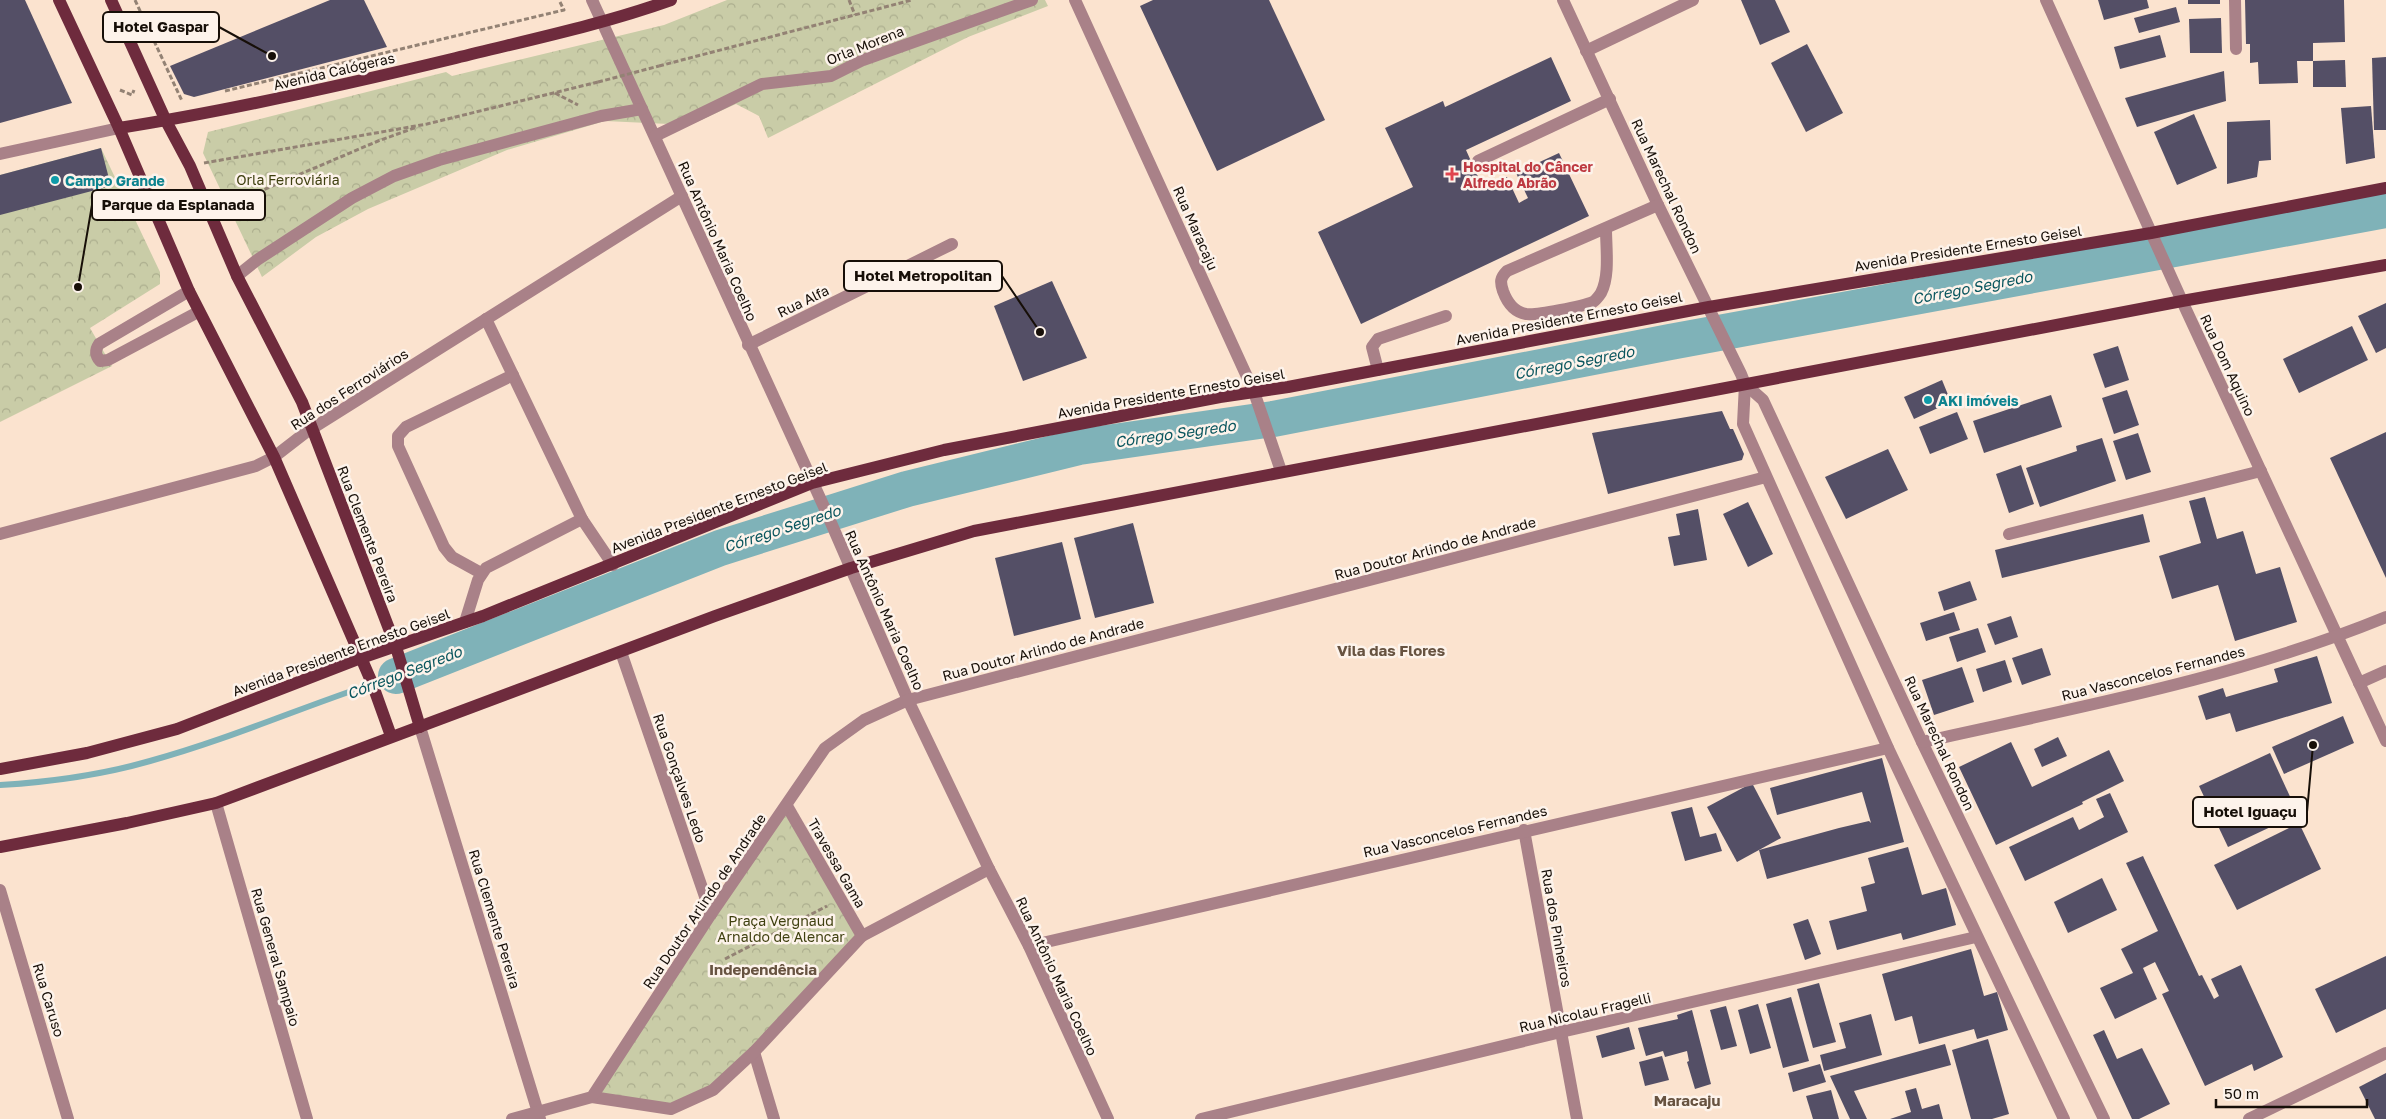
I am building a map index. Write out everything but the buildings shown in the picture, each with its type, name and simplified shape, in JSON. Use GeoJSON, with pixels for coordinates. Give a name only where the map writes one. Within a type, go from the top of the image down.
{"type":"FeatureCollection","features":[{"type":"Feature","properties":{"kind":"main road"},"geometry":{"type":"LineString","coordinates":[[59,0],[120,128],[198,312],[274,457],[372,683],[391,736]]}},
{"type":"Feature","properties":{"kind":"main road","name":"Rua Clemente Pereira"},"geometry":{"type":"LineString","coordinates":[[111,0],[166,121],[190,166],[238,276],[302,402],[396,647],[420,727]]}},
{"type":"Feature","properties":{"kind":"main road","name":"Avenida Calógeras"},"geometry":{"type":"LineString","coordinates":[[120,128],[166,121],[319,91],[602,22],[671,0]]}},
{"type":"Feature","properties":{"kind":"main road","name":"Avenida Presidente Ernesto Geisel"},"geometry":{"type":"LineString","coordinates":[[0,769],[87,754],[177,729],[360,658],[465,622],[613,565],[812,483],[944,450],[1378,370],[1709,306],[2154,239],[2386,188]]}},
{"type":"Feature","properties":{"kind":"main road"},"geometry":{"type":"LineString","coordinates":[[0,847],[127,823],[216,803],[715,616],[851,568],[974,530],[1281,472],[1743,379],[2180,297],[2386,265]]}},
{"type":"Feature","properties":{"kind":"street","name":"Rua Antônio Maria Coelho"},"geometry":{"type":"LineString","coordinates":[[592,0],[748,345],[825,509],[908,700],[988,869],[1029,946],[1108,1119]]}},
{"type":"Feature","properties":{"kind":"street","name":"Orla Morena"},"geometry":{"type":"LineString","coordinates":[[654,136],[762,84],[830,76],[863,60],[1032,0]]}},
{"type":"Feature","properties":{"kind":"street","name":"Rua Maracaju"},"geometry":{"type":"LineString","coordinates":[[1075,0],[1254,392],[1281,472]]}},
{"type":"Feature","properties":{"kind":"street","name":"Rua Marechal Rondon"},"geometry":{"type":"LineString","coordinates":[[1563,0],[1658,204],[1743,379],[1763,400],[1922,742],[2104,1119]]}},
{"type":"Feature","properties":{"kind":"street"},"geometry":{"type":"LineString","coordinates":[[1586,51],[1693,0]]}},
{"type":"Feature","properties":{"kind":"street","name":"Rua Dom Aquino"},"geometry":{"type":"LineString","coordinates":[[2046,0],[2180,297],[2339,636],[2386,741]]}},
{"type":"Feature","properties":{"kind":"street"},"geometry":{"type":"LineString","coordinates":[[2234,0],[2236,49]]}},
{"type":"Feature","properties":{"kind":"street"},"geometry":{"type":"LineString","coordinates":[[1478,161],[1610,99]]}},
{"type":"Feature","properties":{"kind":"street"},"geometry":{"type":"LineString","coordinates":[[238,276],[258,260],[352,198],[394,176],[438,160],[602,116],[642,109]]}},
{"type":"Feature","properties":{"kind":"street","name":"Avenida Calógeras"},"geometry":{"type":"LineString","coordinates":[[0,154],[120,128]]}},
{"type":"Feature","properties":{"kind":"street","name":"Rua dos Ferroviários"},"geometry":{"type":"LineString","coordinates":[[0,534],[256,466],[274,457],[312,429],[682,196]]}},
{"type":"Feature","properties":{"kind":"street"},"geometry":{"type":"LineString","coordinates":[[1606,228],[1605,280],[1601,292],[1595,301],[1526,315],[1506,301],[1500,282],[1502,276],[1507,271],[1658,204]]}},
{"type":"Feature","properties":{"kind":"street","name":"Rua Alfa"},"geometry":{"type":"LineString","coordinates":[[748,345],[952,244]]}},
{"type":"Feature","properties":{"kind":"street"},"geometry":{"type":"LineString","coordinates":[[189,291],[99,344],[96,352],[97,358],[100,361],[108,360],[198,312]]}},
{"type":"Feature","properties":{"kind":"street"},"geometry":{"type":"LineString","coordinates":[[1378,370],[1372,347],[1378,338],[1446,316]]}},
{"type":"Feature","properties":{"kind":"street"},"geometry":{"type":"LineString","coordinates":[[486,318],[582,519],[613,565]]}},
{"type":"Feature","properties":{"kind":"street"},"geometry":{"type":"LineString","coordinates":[[481,573],[452,557],[444,547],[398,446],[398,436],[406,427],[513,375]]}},
{"type":"Feature","properties":{"kind":"street","name":"Rua Marechal Rondon"},"geometry":{"type":"LineString","coordinates":[[1743,379],[1743,424],[1888,748],[2064,1119]]}},
{"type":"Feature","properties":{"kind":"street"},"geometry":{"type":"LineString","coordinates":[[2009,534],[2261,471]]}},
{"type":"Feature","properties":{"kind":"street","name":"Rua Doutor Arlindo de Andrade"},"geometry":{"type":"LineString","coordinates":[[592,1097],[711,914],[787,806],[825,748],[864,720],[908,700],[1766,477]]}},
{"type":"Feature","properties":{"kind":"street"},"geometry":{"type":"LineString","coordinates":[[465,622],[481,573],[582,519]]}},
{"type":"Feature","properties":{"kind":"street","name":"Rua Vasconcelos Fernandes"},"geometry":{"type":"LineString","coordinates":[[1922,742],[2226,673],[2339,636],[2386,617]]}},
{"type":"Feature","properties":{"kind":"street","name":"Rua Gonçalves Ledo"},"geometry":{"type":"LineString","coordinates":[[622,652],[711,914]]}},
{"type":"Feature","properties":{"kind":"street"},"geometry":{"type":"LineString","coordinates":[[2359,683],[2386,671]]}},
{"type":"Feature","properties":{"kind":"street","name":"Rua Clemente Pereira"},"geometry":{"type":"LineString","coordinates":[[420,727],[539,1116]]}},
{"type":"Feature","properties":{"kind":"street","name":"Rua Vasconcelos Fernandes"},"geometry":{"type":"LineString","coordinates":[[1029,946],[1524,830],[1888,748]]}},
{"type":"Feature","properties":{"kind":"street","name":"Rua General Sampaio"},"geometry":{"type":"LineString","coordinates":[[216,803],[307,1119]]}},
{"type":"Feature","properties":{"kind":"street","name":"Travessa Gama"},"geometry":{"type":"LineString","coordinates":[[787,806],[862,936]]}},
{"type":"Feature","properties":{"kind":"street","name":"Rua dos Pinheiros"},"geometry":{"type":"LineString","coordinates":[[1524,830],[1577,1119]]}},
{"type":"Feature","properties":{"kind":"street"},"geometry":{"type":"LineString","coordinates":[[512,1119],[539,1116],[592,1097],[671,1109],[713,1090],[754,1052],[862,936],[988,869]]}},
{"type":"Feature","properties":{"kind":"street","name":"Rua Caruso"},"geometry":{"type":"LineString","coordinates":[[0,890],[68,1119]]}},
{"type":"Feature","properties":{"kind":"street","name":"Rua Nicolau Fragelli"},"geometry":{"type":"LineString","coordinates":[[1201,1119],[1561,1032],[1976,936]]}},
{"type":"Feature","properties":{"kind":"street"},"geometry":{"type":"LineString","coordinates":[[754,1052],[774,1119]]}},
{"type":"Feature","properties":{"kind":"street"},"geometry":{"type":"LineString","coordinates":[[2249,1119],[2386,1054]]}},
{"type":"Feature","properties":{"kind":"path"},"geometry":{"type":"LineString","coordinates":[[135,0],[182,101],[192,98]]}},
{"type":"Feature","properties":{"kind":"path"},"geometry":{"type":"LineString","coordinates":[[220,92],[564,10],[559,0]]}},
{"type":"Feature","properties":{"kind":"path"},"geometry":{"type":"LineString","coordinates":[[849,0],[856,15]]}},
{"type":"Feature","properties":{"kind":"path"},"geometry":{"type":"LineString","coordinates":[[190,166],[427,124],[598,82],[912,0]]}},
{"type":"Feature","properties":{"kind":"path"},"geometry":{"type":"LineString","coordinates":[[230,204],[378,141],[427,124]]}},
{"type":"Feature","properties":{"kind":"path"},"geometry":{"type":"LineString","coordinates":[[725,958],[840,899]]}},
{"type":"Feature","properties":{"kind":"green space","name":"Orla Ferroviária"},"geometry":{"type":"Polygon","coordinates":[[[727,0],[1045,0],[1048,6],[968,37],[768,138],[759,116],[736,104],[690,125],[605,121],[507,150],[368,209],[316,237],[262,277],[203,153],[208,132],[446,72],[452,76],[664,25],[727,0]]]}},
{"type":"Feature","properties":{"kind":"green space"},"geometry":{"type":"Polygon","coordinates":[[[101,148],[160,272],[160,284],[90,328],[112,366],[0,422],[0,175],[101,148]]]}},
{"type":"Feature","properties":{"kind":"green space","name":"Praça Vergnaud Arnaldo de Alencar"},"geometry":{"type":"Polygon","coordinates":[[[787,806],[862,936],[713,1090],[671,1109],[592,1097],[787,806]]]}},
{"type":"Feature","properties":{"kind":"waterway","name":"Córrego Segredo"},"geometry":{"type":"LineString","coordinates":[[396,676],[720,548],[907,489],[1079,447],[1273,419],[1670,342],[2386,210]]}},
{"type":"Feature","properties":{"kind":"waterway","name":"Córrego Segredo"},"geometry":{"type":"LineString","coordinates":[[0,785],[75,777],[150,761],[212,742],[396,676]]}},
{"type":"Feature","properties":{"kind":"place","name":"Hotel Gaspar"},"geometry":{"type":"Point","coordinates":[272,56]}},
{"type":"Feature","properties":{"kind":"place","name":"Hospital do Câncer Alfredo Abrão"},"geometry":{"type":"Point","coordinates":[1452,174]}},
{"type":"Feature","properties":{"kind":"place","name":"Campo Grande"},"geometry":{"type":"Point","coordinates":[55,180]}},
{"type":"Feature","properties":{"kind":"place","name":"Parque da Esplanada"},"geometry":{"type":"Point","coordinates":[78,287]}},
{"type":"Feature","properties":{"kind":"place","name":"Hotel Metropolitan"},"geometry":{"type":"Point","coordinates":[1040,332]}},
{"type":"Feature","properties":{"kind":"place","name":"AKI imóveis"},"geometry":{"type":"Point","coordinates":[1928,400]}},
{"type":"Feature","properties":{"kind":"place","name":"Hotel Iguaçu"},"geometry":{"type":"Point","coordinates":[2313,745]}},
{"type":"Feature","properties":{"kind":"district","name":"Vila das Flores"},"geometry":{"type":"Point","coordinates":[1391,650]}},
{"type":"Feature","properties":{"kind":"district","name":"Independência"},"geometry":{"type":"Point","coordinates":[763,969]}},
{"type":"Feature","properties":{"kind":"district","name":"Maracaju"},"geometry":{"type":"Point","coordinates":[1687,1100]}}]}
